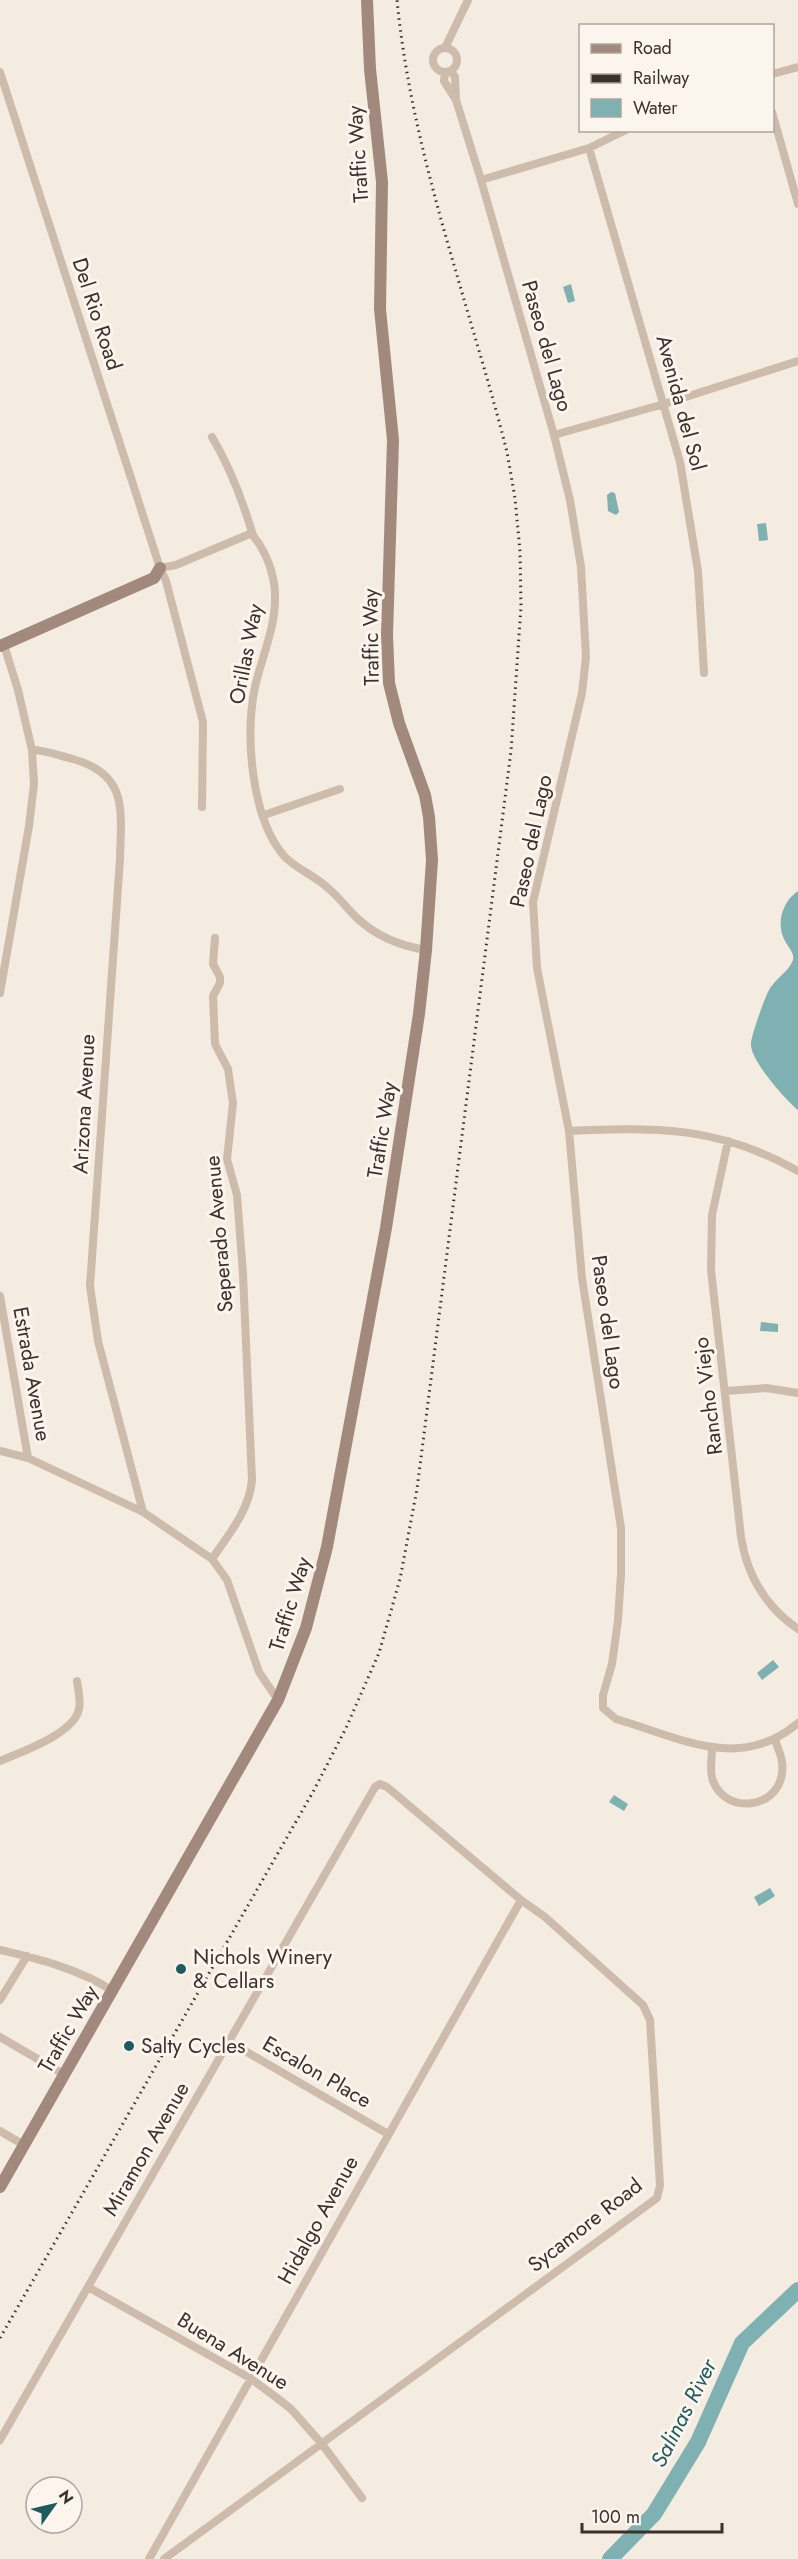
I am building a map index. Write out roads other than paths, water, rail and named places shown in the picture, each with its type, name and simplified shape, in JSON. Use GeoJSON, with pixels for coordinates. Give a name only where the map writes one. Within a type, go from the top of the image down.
{"type":"FeatureCollection","features":[{"type":"Feature","properties":{"kind":"street","name":"Traffic Way"},"geometry":{"type":"LineString","coordinates":[[0,2187],[279,1700],[306,1628],[327,1546],[386,1228],[405,1114],[426,950],[432,860],[429,818],[417,771],[396,712],[389,683],[387,635],[393,440],[380,309],[382,182],[370,69],[367,0]]}},
{"type":"Feature","properties":{"kind":"street"},"geometry":{"type":"LineString","coordinates":[[445,48],[468,0]]}},
{"type":"Feature","properties":{"kind":"street"},"geometry":{"type":"LineString","coordinates":[[439,49],[453,50],[457,57],[457,65],[448,72],[434,66],[433,60],[439,49]]}},
{"type":"Feature","properties":{"kind":"street"},"geometry":{"type":"LineString","coordinates":[[774,73],[798,67]]}},
{"type":"Feature","properties":{"kind":"street","name":"Del Rio Road"},"geometry":{"type":"LineString","coordinates":[[0,72],[160,568]]}},
{"type":"Feature","properties":{"kind":"street","name":"Paseo del Lago"},"geometry":{"type":"LineString","coordinates":[[448,72],[444,81],[456,100],[481,180],[554,435],[570,500],[581,567],[586,657],[582,693],[533,902],[533,943],[569,1131],[582,1278],[621,1527],[618,1620],[612,1664],[603,1695],[603,1708],[616,1719],[712,1748]]}},
{"type":"Feature","properties":{"kind":"street"},"geometry":{"type":"LineString","coordinates":[[774,119],[798,204]]}},
{"type":"Feature","properties":{"kind":"street"},"geometry":{"type":"LineString","coordinates":[[481,180],[589,148],[622,132]]}},
{"type":"Feature","properties":{"kind":"street","name":"Avenida del Sol"},"geometry":{"type":"LineString","coordinates":[[589,148],[680,462],[698,571],[704,673]]}},
{"type":"Feature","properties":{"kind":"street"},"geometry":{"type":"LineString","coordinates":[[554,435],[664,404],[798,361]]}},
{"type":"Feature","properties":{"kind":"street","name":"Orillas Way"},"geometry":{"type":"LineString","coordinates":[[212,437],[234,482],[252,533],[262,548],[275,596],[274,621],[252,705],[252,754],[258,795],[271,837],[286,857],[298,868],[326,886],[357,918],[377,933],[407,947],[426,950]]}},
{"type":"Feature","properties":{"kind":"street"},"geometry":{"type":"LineString","coordinates":[[0,993],[32,805],[32,750],[18,690],[2,645],[154,578],[160,568],[176,565],[252,533]]}},
{"type":"Feature","properties":{"kind":"street"},"geometry":{"type":"LineString","coordinates":[[160,568],[166,581],[203,722],[202,807]]}},
{"type":"Feature","properties":{"kind":"street","name":"Arizona Avenue"},"geometry":{"type":"LineString","coordinates":[[32,750],[88,764],[112,782],[120,799],[120,859],[90,1286],[98,1341],[142,1512]]}},
{"type":"Feature","properties":{"kind":"street"},"geometry":{"type":"LineString","coordinates":[[264,815],[340,789]]}},
{"type":"Feature","properties":{"kind":"street","name":"Seperado Avenue"},"geometry":{"type":"LineString","coordinates":[[212,1559],[243,1514],[252,1480],[243,1274],[237,1195],[227,1160],[233,1103],[228,1069],[215,1044],[213,996],[220,983],[220,977],[213,964],[215,938]]}},
{"type":"Feature","properties":{"kind":"street"},"geometry":{"type":"LineString","coordinates":[[569,1131],[651,1128],[688,1132],[759,1151],[798,1171]]}},
{"type":"Feature","properties":{"kind":"street","name":"Rancho Viejo"},"geometry":{"type":"LineString","coordinates":[[728,1141],[716,1188],[710,1242],[711,1270],[746,1559],[764,1596],[783,1618],[798,1629]]}},
{"type":"Feature","properties":{"kind":"street","name":"Estrada Avenue"},"geometry":{"type":"LineString","coordinates":[[0,1296],[4,1338],[28,1458]]}},
{"type":"Feature","properties":{"kind":"street"},"geometry":{"type":"LineString","coordinates":[[726,1391],[766,1388],[798,1393]]}},
{"type":"Feature","properties":{"kind":"street"},"geometry":{"type":"LineString","coordinates":[[0,1451],[28,1458],[142,1512],[212,1559],[227,1580],[259,1672],[279,1700]]}},
{"type":"Feature","properties":{"kind":"street"},"geometry":{"type":"LineString","coordinates":[[0,1761],[57,1736],[72,1721],[80,1709],[77,1681]]}},
{"type":"Feature","properties":{"kind":"street"},"geometry":{"type":"LineString","coordinates":[[775,1740],[783,1765],[779,1784],[767,1798],[750,1804],[731,1801],[717,1789],[711,1771],[712,1748],[738,1748],[775,1740],[798,1723]]}},
{"type":"Feature","properties":{"kind":"street","name":"Sycamore Road"},"geometry":{"type":"LineString","coordinates":[[164,2559],[657,2198],[660,2185],[650,2020],[643,2005],[545,1917],[521,1900],[387,1787],[380,1784]]}},
{"type":"Feature","properties":{"kind":"street","name":"Miramon Avenue"},"geometry":{"type":"LineString","coordinates":[[0,2440],[375,1787],[380,1784]]}},
{"type":"Feature","properties":{"kind":"street","name":"Hidalgo Avenue"},"geometry":{"type":"LineString","coordinates":[[148,2559],[521,1900]]}},
{"type":"Feature","properties":{"kind":"street"},"geometry":{"type":"LineString","coordinates":[[0,1950],[72,1970],[98,1981],[112,1991]]}},
{"type":"Feature","properties":{"kind":"street"},"geometry":{"type":"LineString","coordinates":[[0,2000],[27,1956]]}},
{"type":"Feature","properties":{"kind":"street"},"geometry":{"type":"LineString","coordinates":[[0,2037],[65,2075]]}},
{"type":"Feature","properties":{"kind":"street","name":"Escalon Place"},"geometry":{"type":"LineString","coordinates":[[228,2041],[388,2134]]}},
{"type":"Feature","properties":{"kind":"street"},"geometry":{"type":"LineString","coordinates":[[0,2131],[24,2145]]}},
{"type":"Feature","properties":{"kind":"street","name":"Buena Avenue"},"geometry":{"type":"LineString","coordinates":[[88,2287],[250,2378],[291,2409],[322,2444],[362,2498]]}},
{"type":"Feature","properties":{"kind":"water"},"geometry":{"type":"Polygon","coordinates":[[[571,284],[575,301],[568,303],[563,287],[571,284]]]}},
{"type":"Feature","properties":{"kind":"water"},"geometry":{"type":"Polygon","coordinates":[[[611,492],[615,493],[619,512],[616,515],[608,511],[607,495],[611,492]]]}},
{"type":"Feature","properties":{"kind":"water"},"geometry":{"type":"Polygon","coordinates":[[[766,523],[768,540],[759,541],[757,524],[766,523]]]}},
{"type":"Feature","properties":{"kind":"water"},"geometry":{"type":"Polygon","coordinates":[[[798,891],[798,1110],[785,1098],[762,1069],[752,1051],[751,1044],[768,992],[793,960],[792,952],[782,932],[781,919],[788,900],[798,891]]]}},
{"type":"Feature","properties":{"kind":"water"},"geometry":{"type":"Polygon","coordinates":[[[761,1322],[778,1324],[778,1332],[760,1331],[761,1322]]]}},
{"type":"Feature","properties":{"kind":"water"},"geometry":{"type":"Polygon","coordinates":[[[773,1660],[779,1667],[762,1680],[757,1673],[773,1660]]]}},
{"type":"Feature","properties":{"kind":"water"},"geometry":{"type":"Polygon","coordinates":[[[614,1795],[628,1804],[624,1811],[609,1802],[614,1795]]]}},
{"type":"Feature","properties":{"kind":"water"},"geometry":{"type":"Polygon","coordinates":[[[770,1888],[775,1896],[759,1906],[754,1897],[770,1888]]]}},
{"type":"Feature","properties":{"kind":"waterway","name":"Salinas River"},"geometry":{"type":"LineString","coordinates":[[610,2559],[654,2514],[698,2442],[742,2343],[798,2290]]}},
{"type":"Feature","properties":{"kind":"railway"},"geometry":{"type":"LineString","coordinates":[[0,2338],[313,1792],[346,1728],[379,1653],[400,1579],[417,1489],[511,751],[521,607],[520,551],[515,498],[507,452],[428,172],[404,58],[397,0]]}},
{"type":"Feature","properties":{"kind":"place","name":"Nichols Winery & Cellars"},"geometry":{"type":"Point","coordinates":[181,1969]}},
{"type":"Feature","properties":{"kind":"place","name":"Salty Cycles"},"geometry":{"type":"Point","coordinates":[129,2046]}}]}
